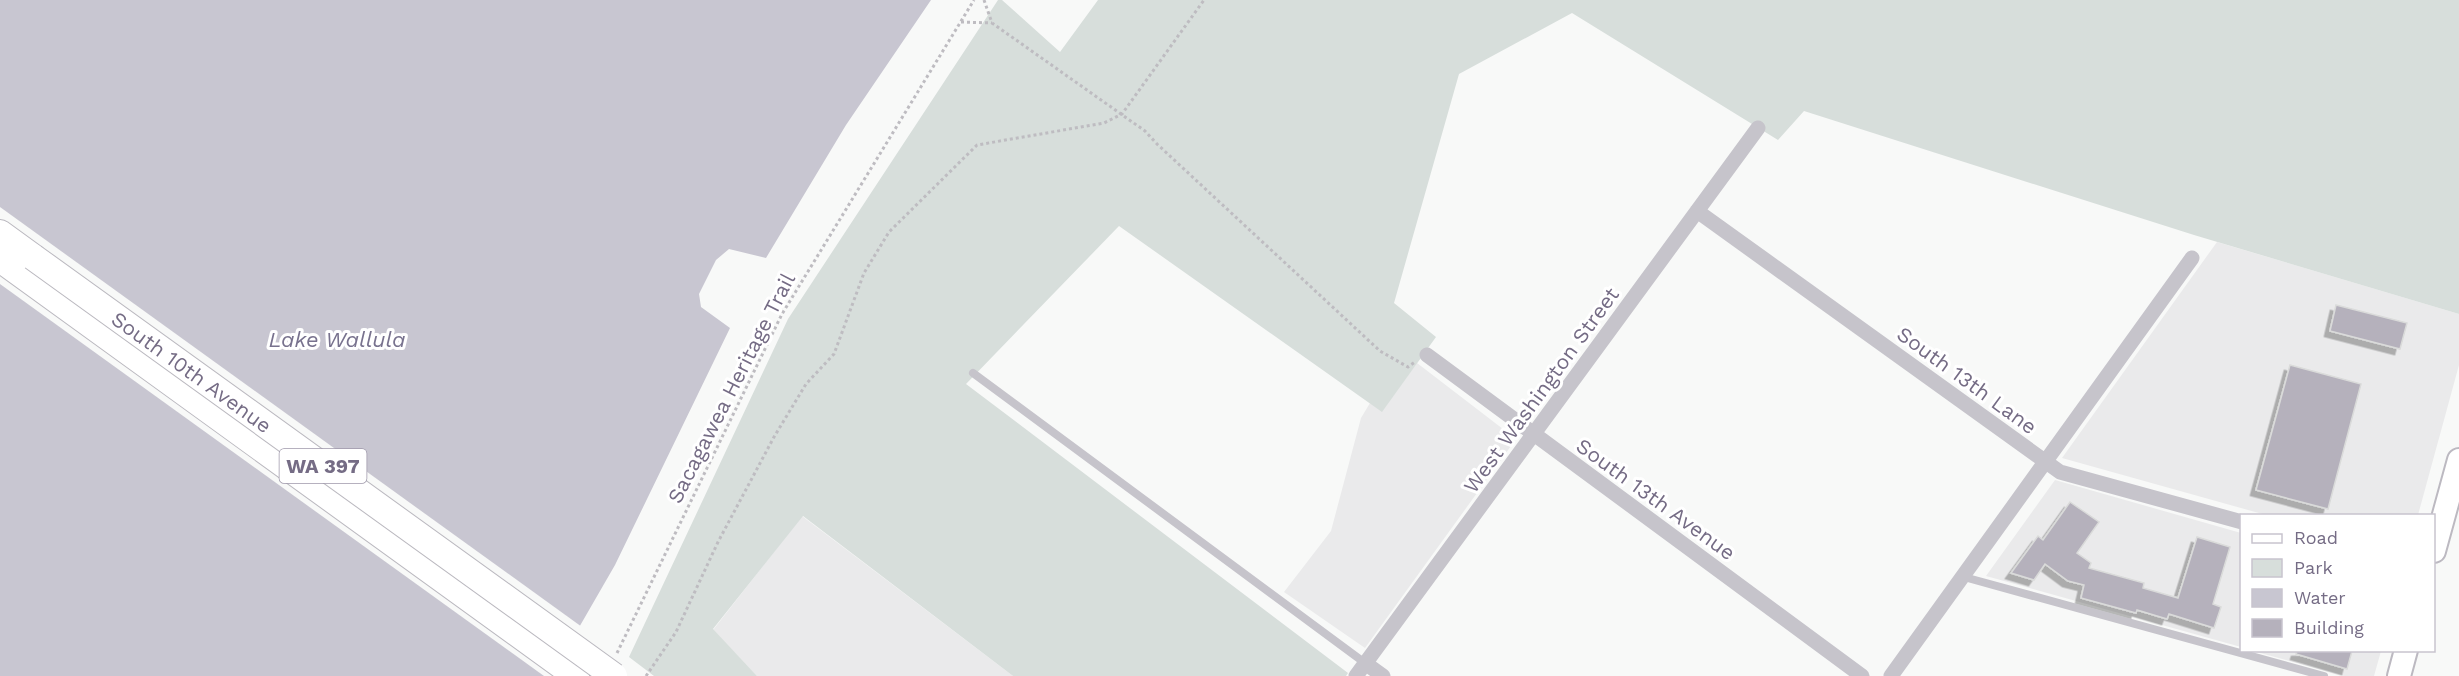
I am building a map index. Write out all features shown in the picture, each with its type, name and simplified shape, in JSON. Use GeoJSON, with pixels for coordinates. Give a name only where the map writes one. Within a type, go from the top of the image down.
{"type":"FeatureCollection","features":[{"type":"Feature","properties":{"kind":"main road","name":"WA 397"},"geometry":{"type":"LineString","coordinates":[[0,233],[17,262]]}},
{"type":"Feature","properties":{"kind":"main road","name":"South 10th Avenue"},"geometry":{"type":"LineString","coordinates":[[17,262],[615,665]]}},
{"type":"Feature","properties":{"kind":"main road","name":"South 10th Avenue"},"geometry":{"type":"LineString","coordinates":[[17,262],[576,676]]}},
{"type":"Feature","properties":{"kind":"main road"},"geometry":{"type":"LineString","coordinates":[[2435,544],[2459,460]]}},
{"type":"Feature","properties":{"kind":"main road"},"geometry":{"type":"LineString","coordinates":[[2398,676],[2406,652]]}},
{"type":"Feature","properties":{"kind":"street","name":"West Washington Street"},"geometry":{"type":"LineString","coordinates":[[1356,676],[1758,128]]}},
{"type":"Feature","properties":{"kind":"street","name":"South 13th Lane"},"geometry":{"type":"LineString","coordinates":[[1697,211],[2060,472],[2240,522]]}},
{"type":"Feature","properties":{"kind":"street"},"geometry":{"type":"LineString","coordinates":[[1891,676],[2193,258]]}},
{"type":"Feature","properties":{"kind":"street","name":"South 13th Avenue"},"geometry":{"type":"LineString","coordinates":[[1427,355],[1862,676]]}},
{"type":"Feature","properties":{"kind":"street"},"geometry":{"type":"LineString","coordinates":[[1365,663],[1383,676]]}},
{"type":"Feature","properties":{"kind":"lane"},"geometry":{"type":"LineString","coordinates":[[973,373],[1365,663]]}},
{"type":"Feature","properties":{"kind":"lane"},"geometry":{"type":"LineString","coordinates":[[1964,577],[2324,676]]}},
{"type":"Feature","properties":{"kind":"path","name":"Sacagawea Heritage Trail"},"geometry":{"type":"LineString","coordinates":[[615,665],[782,314],[975,0]]}},
{"type":"Feature","properties":{"kind":"path"},"geometry":{"type":"LineString","coordinates":[[984,0],[992,22],[1145,131],[1380,351],[1408,367],[1427,355]]}},
{"type":"Feature","properties":{"kind":"path"},"geometry":{"type":"LineString","coordinates":[[646,676],[676,632],[718,542],[774,437],[806,384],[834,354],[864,273],[889,232],[977,145],[1104,123],[1122,114],[1204,0]]}},
{"type":"Feature","properties":{"kind":"path"},"geometry":{"type":"LineString","coordinates":[[961,22],[992,22]]}},
{"type":"Feature","properties":{"kind":"shaded area"},"geometry":{"type":"Polygon","coordinates":[[[2217,242],[2459,314],[2459,365],[2418,514],[2262,514],[2062,458],[2217,242]]]}},
{"type":"Feature","properties":{"kind":"shaded area"},"geometry":{"type":"Polygon","coordinates":[[[1417,363],[1516,439],[1365,648],[1284,592],[1331,531],[1361,418],[1370,403],[1382,411],[1417,363]]]}},
{"type":"Feature","properties":{"kind":"shaded area"},"geometry":{"type":"Polygon","coordinates":[[[2055,480],[2240,533],[2240,647],[1986,576],[2055,480]]]}},
{"type":"Feature","properties":{"kind":"shaded area"},"geometry":{"type":"Polygon","coordinates":[[[802,516],[1013,676],[757,676],[713,630],[802,516]]]}},
{"type":"Feature","properties":{"kind":"shaded area"},"geometry":{"type":"Polygon","coordinates":[[[2257,652],[2381,652],[2374,676],[2344,676],[2257,652]]]}},
{"type":"Feature","properties":{"kind":"green space"},"geometry":{"type":"Polygon","coordinates":[[[998,0],[1002,0],[1060,52],[1098,0],[2459,0],[2459,314],[2194,235],[1804,111],[1778,140],[1572,13],[1459,74],[1394,303],[1436,337],[1382,412],[1119,226],[966,384],[1348,673],[1346,676],[1013,676],[803,516],[713,629],[757,676],[654,676],[629,657],[788,319],[998,0]]]}},
{"type":"Feature","properties":{"kind":"water","name":"Lake Wallula"},"geometry":{"type":"Polygon","coordinates":[[[0,0],[931,0],[846,125],[766,258],[729,249],[716,260],[699,294],[701,307],[730,328],[615,565],[551,676],[0,676],[0,0]]]}},
{"type":"Feature","properties":{"kind":"pier"},"geometry":{"type":"Polygon","coordinates":[[[0,207],[582,627],[554,676],[544,676],[0,284],[0,207]]]}},
{"type":"Feature","properties":{"kind":"building"},"geometry":{"type":"Polygon","coordinates":[[[2336,305],[2407,323],[2400,349],[2330,331],[2336,305]]]}},
{"type":"Feature","properties":{"kind":"building"},"geometry":{"type":"Polygon","coordinates":[[[2290,365],[2361,384],[2328,509],[2256,490],[2290,365]]]}},
{"type":"Feature","properties":{"kind":"building"},"geometry":{"type":"Polygon","coordinates":[[[2070,502],[2099,522],[2077,553],[2091,563],[2089,568],[2144,583],[2143,588],[2178,598],[2197,537],[2230,547],[2213,604],[2221,607],[2214,628],[2169,614],[2167,619],[2081,598],[2084,585],[2068,581],[2045,564],[2034,580],[2011,573],[2038,536],[2043,540],[2070,502]]]}},
{"type":"Feature","properties":{"kind":"building"},"geometry":{"type":"Polygon","coordinates":[[[2297,652],[2352,652],[2347,669],[2296,654],[2297,652]]]}}]}
